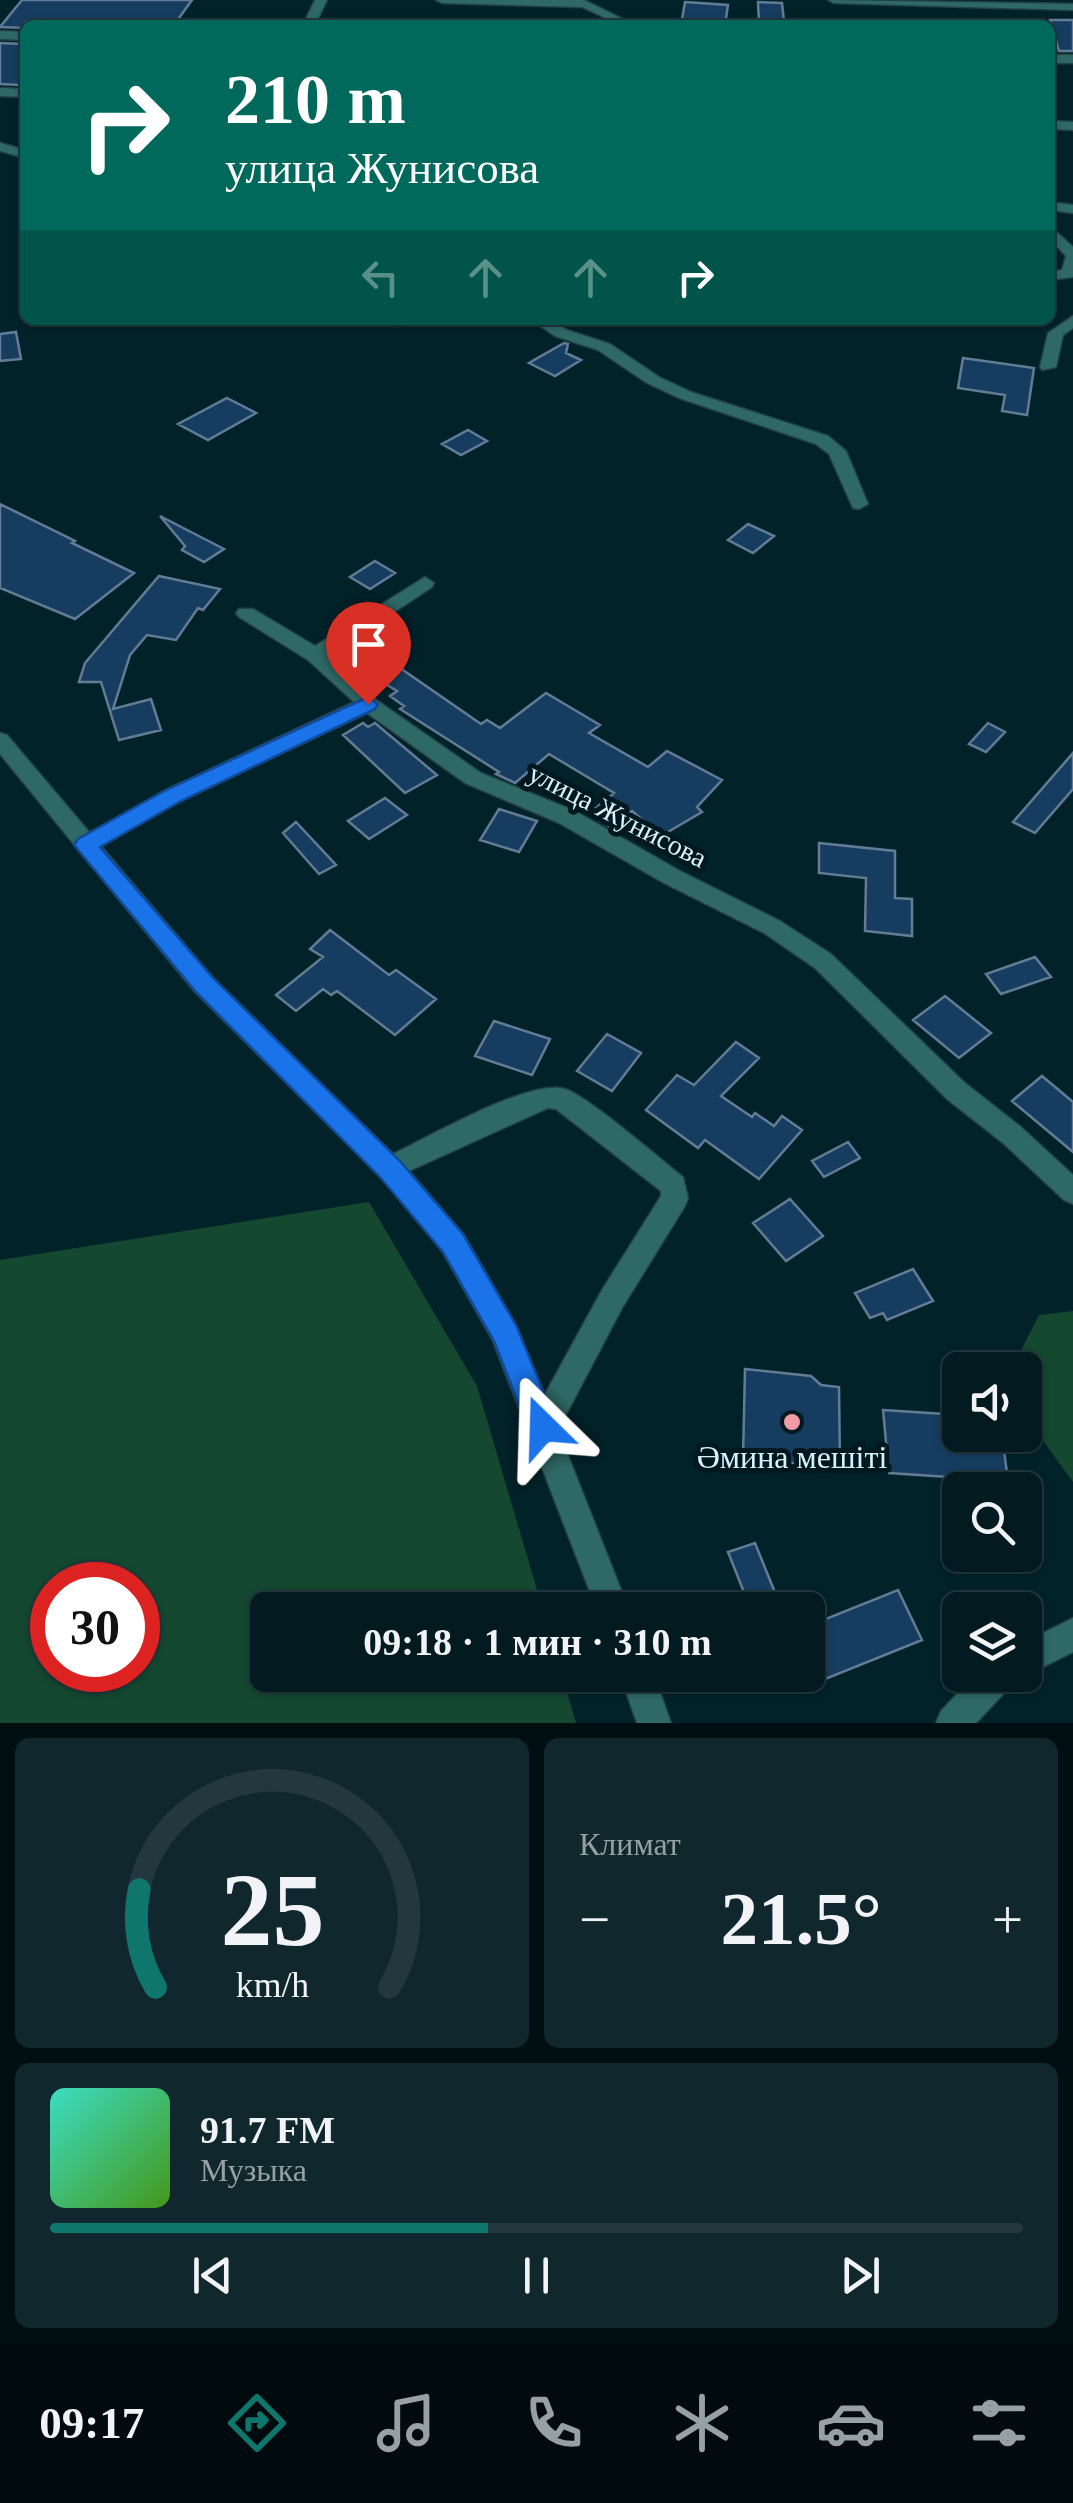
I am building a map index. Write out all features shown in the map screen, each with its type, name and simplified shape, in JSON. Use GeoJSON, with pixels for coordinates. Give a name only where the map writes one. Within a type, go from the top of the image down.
{"type":"FeatureCollection","features":[{"type":"Feature","properties":{"kind":"street"},"geometry":{"type":"LineString","coordinates":[[442,0],[579,2],[618,20]]}},
{"type":"Feature","properties":{"kind":"street"},"geometry":{"type":"LineString","coordinates":[[834,0],[1073,7]]}},
{"type":"Feature","properties":{"kind":"street"},"geometry":{"type":"LineString","coordinates":[[1055,236],[1073,256],[1070,276]]}},
{"type":"Feature","properties":{"kind":"street"},"geometry":{"type":"LineString","coordinates":[[1048,367],[1056,333],[1073,321]]}},
{"type":"Feature","properties":{"kind":"street"},"geometry":{"type":"LineString","coordinates":[[548,325],[604,348],[685,395],[822,440],[836,451],[859,504]]}},
{"type":"Feature","properties":{"kind":"street"},"geometry":{"type":"LineString","coordinates":[[316,655],[425,583]]}},
{"type":"Feature","properties":{"kind":"street","name":"улица Жунисова"},"geometry":{"type":"LineString","coordinates":[[246,612],[316,655],[368,704],[473,778],[566,817],[772,927],[810,953],[956,1091],[1012,1135],[1073,1192]]}},
{"type":"Feature","properties":{"kind":"street"},"geometry":{"type":"LineString","coordinates":[[86,845],[174,796],[368,704]]}},
{"type":"Feature","properties":{"kind":"street"},"geometry":{"type":"LineString","coordinates":[[0,740],[204,985],[390,1168],[453,1243],[506,1334],[606,1592]]}},
{"type":"Feature","properties":{"kind":"street"},"geometry":{"type":"LineString","coordinates":[[390,1168],[526,1103],[548,1097],[562,1099],[674,1185],[676,1198],[612,1300],[543,1427]]}},
{"type":"Feature","properties":{"kind":"street"},"geometry":{"type":"LineString","coordinates":[[1042,1651],[1073,1634]]}},
{"type":"Feature","properties":{"kind":"street"},"geometry":{"type":"LineString","coordinates":[[644,1692],[654,1723]]}},
{"type":"Feature","properties":{"kind":"street"},"geometry":{"type":"LineString","coordinates":[[953,1723],[982,1692]]}},
{"type":"Feature","properties":{"kind":"green space"},"geometry":{"type":"Polygon","coordinates":[[[369,1202],[477,1386],[538,1592],[250,1592],[250,1692],[567,1692],[576,1723],[0,1723],[0,1260],[369,1202]]]}},
{"type":"Feature","properties":{"kind":"green space"},"geometry":{"type":"Polygon","coordinates":[[[1073,1311],[1073,1482],[1042,1439],[1042,1352],[1020,1352],[1039,1315],[1073,1311]]]}},
{"type":"Feature","properties":{"kind":"building"},"geometry":{"type":"Polygon","coordinates":[[[22,0],[192,0],[178,20],[20,20],[20,28],[0,27],[22,0]]]}},
{"type":"Feature","properties":{"kind":"building"},"geometry":{"type":"Polygon","coordinates":[[[685,2],[728,5],[726,20],[682,20],[685,2]]]}},
{"type":"Feature","properties":{"kind":"building"},"geometry":{"type":"Polygon","coordinates":[[[758,2],[782,3],[784,20],[759,20],[758,2]]]}},
{"type":"Feature","properties":{"kind":"building"},"geometry":{"type":"Polygon","coordinates":[[[1055,20],[1073,20],[1073,51],[1059,51],[1055,20]]]}},
{"type":"Feature","properties":{"kind":"building"},"geometry":{"type":"Polygon","coordinates":[[[0,43],[20,44],[20,85],[0,84],[0,43]]]}},
{"type":"Feature","properties":{"kind":"building"},"geometry":{"type":"Polygon","coordinates":[[[16,332],[21,359],[0,361],[0,334],[16,332]]]}},
{"type":"Feature","properties":{"kind":"building"},"geometry":{"type":"Polygon","coordinates":[[[568,344],[566,353],[581,360],[555,376],[529,363],[568,344]]]}},
{"type":"Feature","properties":{"kind":"building"},"geometry":{"type":"Polygon","coordinates":[[[963,358],[1034,368],[1027,415],[1002,411],[1005,395],[958,388],[963,358]]]}},
{"type":"Feature","properties":{"kind":"building"},"geometry":{"type":"Polygon","coordinates":[[[227,398],[256,413],[208,440],[178,424],[227,398]]]}},
{"type":"Feature","properties":{"kind":"building"},"geometry":{"type":"Polygon","coordinates":[[[468,430],[487,441],[461,455],[442,444],[468,430]]]}},
{"type":"Feature","properties":{"kind":"building"},"geometry":{"type":"Polygon","coordinates":[[[0,504],[134,573],[75,619],[0,588],[0,504]]]}},
{"type":"Feature","properties":{"kind":"building"},"geometry":{"type":"Polygon","coordinates":[[[160,516],[224,549],[204,562],[182,550],[185,546],[160,516]]]}},
{"type":"Feature","properties":{"kind":"building"},"geometry":{"type":"Polygon","coordinates":[[[748,524],[774,536],[753,553],[728,540],[748,524]]]}},
{"type":"Feature","properties":{"kind":"building"},"geometry":{"type":"Polygon","coordinates":[[[375,561],[395,573],[370,589],[350,577],[375,561]]]}},
{"type":"Feature","properties":{"kind":"building"},"geometry":{"type":"Polygon","coordinates":[[[159,576],[220,589],[203,610],[198,608],[176,640],[147,635],[130,655],[113,709],[151,699],[161,730],[119,740],[101,682],[79,682],[85,663],[159,576]]]}},
{"type":"Feature","properties":{"kind":"building"},"geometry":{"type":"Polygon","coordinates":[[[375,638],[401,654],[390,661],[481,724],[487,720],[500,728],[546,693],[600,725],[589,733],[648,767],[667,751],[722,780],[697,807],[702,812],[661,836],[632,811],[612,828],[595,818],[602,812],[596,808],[614,793],[549,754],[515,783],[400,709],[404,706],[390,696],[397,691],[345,659],[375,638]]]}},
{"type":"Feature","properties":{"kind":"building"},"geometry":{"type":"Polygon","coordinates":[[[363,723],[368,727],[375,723],[437,775],[405,793],[343,735],[363,723]]]}},
{"type":"Feature","properties":{"kind":"building"},"geometry":{"type":"Polygon","coordinates":[[[988,723],[1005,732],[986,752],[969,744],[988,723]]]}},
{"type":"Feature","properties":{"kind":"building"},"geometry":{"type":"Polygon","coordinates":[[[1073,753],[1073,789],[1035,833],[1013,822],[1073,753]]]}},
{"type":"Feature","properties":{"kind":"building"},"geometry":{"type":"Polygon","coordinates":[[[385,798],[407,815],[369,839],[348,821],[385,798]]]}},
{"type":"Feature","properties":{"kind":"building"},"geometry":{"type":"Polygon","coordinates":[[[499,809],[537,821],[519,852],[480,840],[499,809]]]}},
{"type":"Feature","properties":{"kind":"building"},"geometry":{"type":"Polygon","coordinates":[[[296,822],[336,865],[319,874],[283,833],[296,822]]]}},
{"type":"Feature","properties":{"kind":"building"},"geometry":{"type":"Polygon","coordinates":[[[819,843],[895,851],[895,898],[912,899],[912,936],[865,931],[866,878],[819,873],[819,843]]]}},
{"type":"Feature","properties":{"kind":"building"},"geometry":{"type":"Polygon","coordinates":[[[330,930],[389,975],[396,970],[436,999],[395,1035],[337,991],[331,995],[323,989],[296,1011],[276,995],[323,957],[310,949],[330,930]]]}},
{"type":"Feature","properties":{"kind":"building"},"geometry":{"type":"Polygon","coordinates":[[[1035,957],[1051,977],[1001,994],[986,974],[1035,957]]]}},
{"type":"Feature","properties":{"kind":"building"},"geometry":{"type":"Polygon","coordinates":[[[945,996],[991,1033],[959,1058],[913,1020],[945,996]]]}},
{"type":"Feature","properties":{"kind":"building"},"geometry":{"type":"Polygon","coordinates":[[[494,1021],[550,1039],[532,1075],[475,1056],[494,1021]]]}},
{"type":"Feature","properties":{"kind":"building"},"geometry":{"type":"Polygon","coordinates":[[[607,1034],[641,1053],[612,1091],[577,1071],[607,1034]]]}},
{"type":"Feature","properties":{"kind":"building"},"geometry":{"type":"Polygon","coordinates":[[[736,1042],[759,1058],[721,1096],[752,1117],[755,1113],[774,1126],[782,1116],[802,1130],[759,1179],[705,1140],[698,1148],[646,1110],[677,1075],[694,1085],[736,1042]]]}},
{"type":"Feature","properties":{"kind":"building"},"geometry":{"type":"Polygon","coordinates":[[[1042,1076],[1073,1102],[1073,1152],[1012,1101],[1042,1076]]]}},
{"type":"Feature","properties":{"kind":"building"},"geometry":{"type":"Polygon","coordinates":[[[848,1142],[860,1158],[824,1177],[812,1161],[848,1142]]]}},
{"type":"Feature","properties":{"kind":"building"},"geometry":{"type":"Polygon","coordinates":[[[790,1199],[823,1236],[786,1261],[753,1223],[790,1199]]]}},
{"type":"Feature","properties":{"kind":"building"},"geometry":{"type":"Polygon","coordinates":[[[913,1269],[933,1301],[887,1320],[883,1313],[870,1318],[855,1293],[913,1269]]]}},
{"type":"Feature","properties":{"kind":"building","name":"Әмина мешіті"},"geometry":{"type":"Polygon","coordinates":[[[745,1369],[811,1376],[821,1385],[839,1387],[840,1468],[743,1458],[745,1369]]]}},
{"type":"Feature","properties":{"kind":"building"},"geometry":{"type":"Polygon","coordinates":[[[883,1410],[942,1414],[942,1452],[1004,1452],[1007,1472],[942,1472],[942,1477],[889,1473],[883,1410]]]}},
{"type":"Feature","properties":{"kind":"building"},"geometry":{"type":"Polygon","coordinates":[[[755,1543],[775,1592],[744,1592],[728,1552],[755,1543]]]}},
{"type":"Feature","properties":{"kind":"building"},"geometry":{"type":"Polygon","coordinates":[[[898,1590],[922,1640],[825,1679],[825,1619],[898,1590]]]}},
{"type":"Feature","properties":{"kind":"place","name":"Әмина мешіті"},"geometry":{"type":"Point","coordinates":[792,1422]}},
{"type":"Feature","properties":{"kind":"route"},"geometry":{"type":"LineString","coordinates":[[368,704],[174,796],[86,845],[204,985],[390,1168],[453,1243],[506,1334],[543,1427]]}}]}
